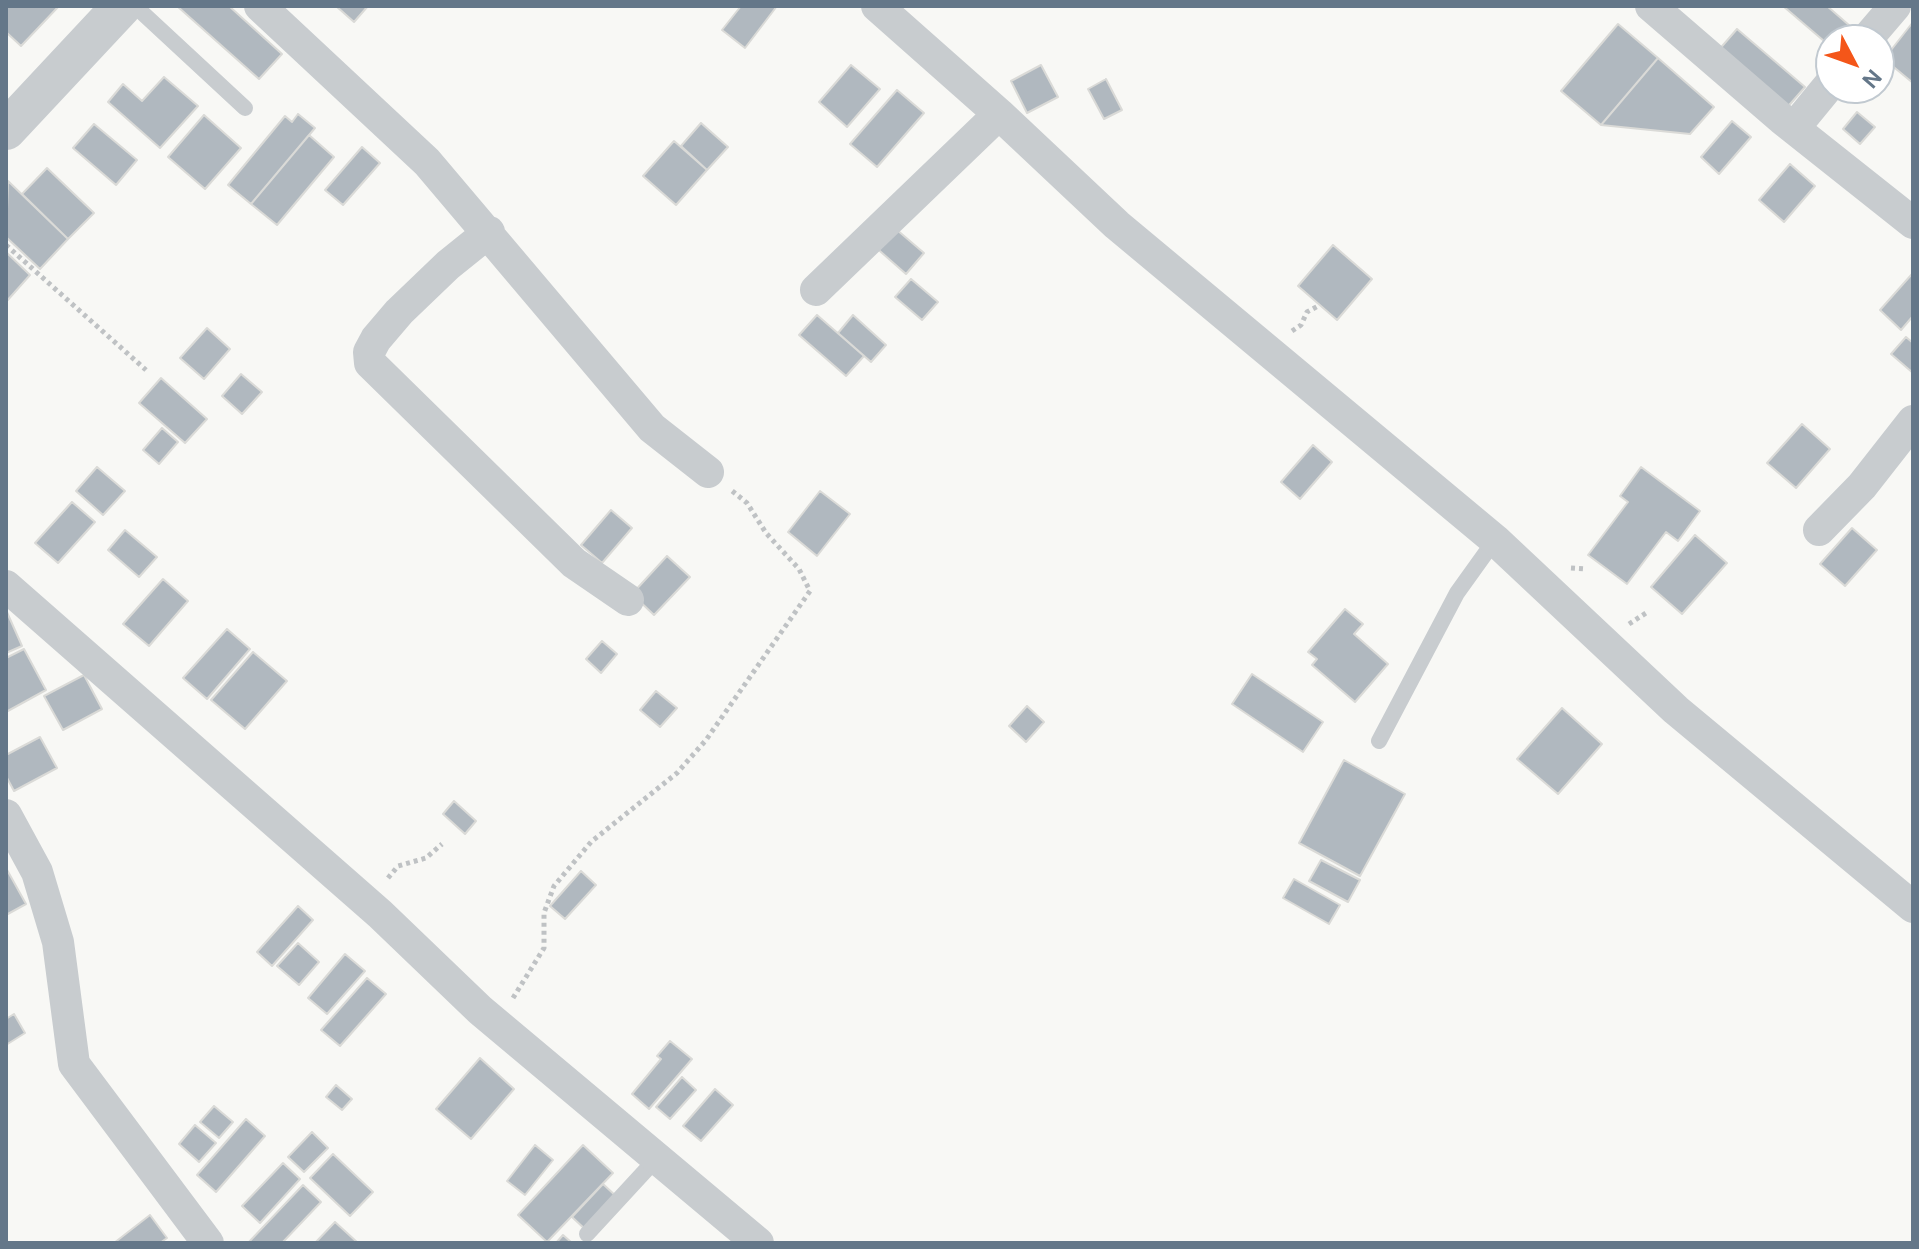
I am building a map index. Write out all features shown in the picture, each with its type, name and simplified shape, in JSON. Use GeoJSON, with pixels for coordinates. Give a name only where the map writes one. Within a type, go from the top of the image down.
{"type":"FeatureCollection","features":[{"type":"Feature","properties":{"kind":"street"},"geometry":{"type":"LineString","coordinates":[[6,130],[122,6]]}},
{"type":"Feature","properties":{"kind":"street"},"geometry":{"type":"LineString","coordinates":[[260,6],[427,162],[652,428],[708,472]]}},
{"type":"Feature","properties":{"kind":"street"},"geometry":{"type":"LineString","coordinates":[[877,6],[999,114],[1117,225],[1495,540],[1676,710],[1913,907]]}},
{"type":"Feature","properties":{"kind":"street"},"geometry":{"type":"LineString","coordinates":[[1651,6],[1794,128],[1913,223]]}},
{"type":"Feature","properties":{"kind":"street"},"geometry":{"type":"LineString","coordinates":[[1880,24],[1895,6]]}},
{"type":"Feature","properties":{"kind":"street"},"geometry":{"type":"LineString","coordinates":[[1794,128],[1815,102]]}},
{"type":"Feature","properties":{"kind":"street"},"geometry":{"type":"LineString","coordinates":[[816,290],[999,114]]}},
{"type":"Feature","properties":{"kind":"street"},"geometry":{"type":"LineString","coordinates":[[489,232],[399,312],[376,339],[369,352],[370,363],[574,563],[628,600]]}},
{"type":"Feature","properties":{"kind":"street"},"geometry":{"type":"LineString","coordinates":[[1819,530],[1862,486],[1913,421]]}},
{"type":"Feature","properties":{"kind":"street"},"geometry":{"type":"LineString","coordinates":[[6,586],[373,908],[495,1023],[758,1243]]}},
{"type":"Feature","properties":{"kind":"street"},"geometry":{"type":"LineString","coordinates":[[6,815],[37,872],[58,942],[74,1064],[208,1243]]}},
{"type":"Feature","properties":{"kind":"lane"},"geometry":{"type":"LineString","coordinates":[[135,6],[245,108]]}},
{"type":"Feature","properties":{"kind":"lane"},"geometry":{"type":"LineString","coordinates":[[1379,741],[1457,593],[1495,540]]}},
{"type":"Feature","properties":{"kind":"lane"},"geometry":{"type":"LineString","coordinates":[[587,1234],[658,1157]]}},
{"type":"Feature","properties":{"kind":"path"},"geometry":{"type":"LineString","coordinates":[[6,245],[146,370]]}},
{"type":"Feature","properties":{"kind":"path"},"geometry":{"type":"LineString","coordinates":[[495,1023],[530,976],[544,948],[544,913],[554,886],[591,842],[677,773],[706,740],[810,591],[807,581],[766,533],[747,503],[708,472]]}},
{"type":"Feature","properties":{"kind":"path"},"geometry":{"type":"LineString","coordinates":[[373,908],[387,879],[398,866],[426,858],[442,844]]}},
{"type":"Feature","properties":{"kind":"building"},"geometry":{"type":"Polygon","coordinates":[[[6,6],[59,6],[21,46],[6,32],[6,6]]]}},
{"type":"Feature","properties":{"kind":"building"},"geometry":{"type":"Polygon","coordinates":[[[177,6],[229,6],[282,54],[259,79],[177,6]]]}},
{"type":"Feature","properties":{"kind":"building"},"geometry":{"type":"Polygon","coordinates":[[[336,6],[368,6],[354,22],[336,6]]]}},
{"type":"Feature","properties":{"kind":"building"},"geometry":{"type":"Polygon","coordinates":[[[741,6],[777,6],[745,48],[722,30],[741,6]]]}},
{"type":"Feature","properties":{"kind":"building"},"geometry":{"type":"Polygon","coordinates":[[[1783,6],[1827,6],[1848,24],[1815,24],[1815,33],[1783,6]]]}},
{"type":"Feature","properties":{"kind":"building"},"geometry":{"type":"Polygon","coordinates":[[[1913,22],[1913,83],[1895,68],[1895,45],[1913,22]]]}},
{"type":"Feature","properties":{"kind":"building"},"geometry":{"type":"Polygon","coordinates":[[[1618,24],[1658,58],[1601,125],[1561,91],[1618,24]]]}},
{"type":"Feature","properties":{"kind":"building"},"geometry":{"type":"Polygon","coordinates":[[[1737,29],[1805,87],[1784,111],[1717,52],[1737,29]]]}},
{"type":"Feature","properties":{"kind":"building"},"geometry":{"type":"Polygon","coordinates":[[[1658,58],[1714,107],[1690,134],[1601,125],[1658,58]]]}},
{"type":"Feature","properties":{"kind":"building"},"geometry":{"type":"Polygon","coordinates":[[[851,65],[880,89],[847,127],[819,102],[851,65]]]}},
{"type":"Feature","properties":{"kind":"building"},"geometry":{"type":"Polygon","coordinates":[[[1041,65],[1058,97],[1027,113],[1011,81],[1041,65]]]}},
{"type":"Feature","properties":{"kind":"building"},"geometry":{"type":"Polygon","coordinates":[[[164,77],[198,106],[160,148],[108,102],[123,84],[142,101],[164,77]]]}},
{"type":"Feature","properties":{"kind":"building"},"geometry":{"type":"Polygon","coordinates":[[[1106,79],[1122,110],[1104,119],[1088,89],[1106,79]]]}},
{"type":"Feature","properties":{"kind":"building"},"geometry":{"type":"Polygon","coordinates":[[[897,90],[924,113],[877,167],[850,144],[897,90]]]}},
{"type":"Feature","properties":{"kind":"building"},"geometry":{"type":"Polygon","coordinates":[[[1857,112],[1875,127],[1860,144],[1843,129],[1857,112]]]}},
{"type":"Feature","properties":{"kind":"building"},"geometry":{"type":"Polygon","coordinates":[[[298,114],[315,128],[251,204],[228,185],[285,116],[292,122],[298,114]]]}},
{"type":"Feature","properties":{"kind":"building"},"geometry":{"type":"Polygon","coordinates":[[[204,115],[241,148],[205,189],[168,157],[204,115]]]}},
{"type":"Feature","properties":{"kind":"building"},"geometry":{"type":"Polygon","coordinates":[[[1732,121],[1751,137],[1719,174],[1701,157],[1732,121]]]}},
{"type":"Feature","properties":{"kind":"building"},"geometry":{"type":"Polygon","coordinates":[[[701,123],[728,147],[707,170],[681,146],[701,123]]]}},
{"type":"Feature","properties":{"kind":"building"},"geometry":{"type":"Polygon","coordinates":[[[94,124],[137,160],[116,185],[73,148],[94,124]]]}},
{"type":"Feature","properties":{"kind":"building"},"geometry":{"type":"Polygon","coordinates":[[[309,135],[334,157],[277,225],[251,204],[309,135]]]}},
{"type":"Feature","properties":{"kind":"building"},"geometry":{"type":"Polygon","coordinates":[[[674,141],[707,170],[676,205],[643,176],[674,141]]]}},
{"type":"Feature","properties":{"kind":"building"},"geometry":{"type":"Polygon","coordinates":[[[362,147],[380,163],[343,205],[325,190],[362,147]]]}},
{"type":"Feature","properties":{"kind":"building"},"geometry":{"type":"Polygon","coordinates":[[[1790,164],[1815,186],[1784,222],[1759,200],[1790,164]]]}},
{"type":"Feature","properties":{"kind":"building"},"geometry":{"type":"Polygon","coordinates":[[[47,168],[94,213],[68,239],[22,194],[47,168]]]}},
{"type":"Feature","properties":{"kind":"building"},"geometry":{"type":"Polygon","coordinates":[[[8,181],[68,239],[40,269],[6,237],[8,181]]]}},
{"type":"Feature","properties":{"kind":"building"},"geometry":{"type":"Polygon","coordinates":[[[890,224],[924,253],[906,274],[873,245],[890,224]]]}},
{"type":"Feature","properties":{"kind":"building"},"geometry":{"type":"Polygon","coordinates":[[[1333,245],[1372,279],[1337,320],[1298,286],[1333,245]]]}},
{"type":"Feature","properties":{"kind":"building"},"geometry":{"type":"Polygon","coordinates":[[[6,252],[30,275],[6,302],[6,252]]]}},
{"type":"Feature","properties":{"kind":"building"},"geometry":{"type":"Polygon","coordinates":[[[1912,274],[1913,316],[1901,330],[1880,310],[1912,274]]]}},
{"type":"Feature","properties":{"kind":"building"},"geometry":{"type":"Polygon","coordinates":[[[911,279],[938,302],[922,320],[895,297],[911,279]]]}},
{"type":"Feature","properties":{"kind":"building"},"geometry":{"type":"Polygon","coordinates":[[[817,315],[864,356],[846,376],[799,335],[817,315]]]}},
{"type":"Feature","properties":{"kind":"building"},"geometry":{"type":"Polygon","coordinates":[[[853,315],[886,345],[871,362],[838,333],[853,315]]]}},
{"type":"Feature","properties":{"kind":"building"},"geometry":{"type":"Polygon","coordinates":[[[207,328],[230,349],[204,379],[180,358],[207,328]]]}},
{"type":"Feature","properties":{"kind":"building"},"geometry":{"type":"Polygon","coordinates":[[[1906,337],[1913,343],[1913,373],[1891,354],[1906,337]]]}},
{"type":"Feature","properties":{"kind":"building"},"geometry":{"type":"Polygon","coordinates":[[[241,374],[262,392],[242,414],[222,396],[241,374]]]}},
{"type":"Feature","properties":{"kind":"building"},"geometry":{"type":"Polygon","coordinates":[[[161,378],[207,419],[185,443],[139,403],[161,378]]]}},
{"type":"Feature","properties":{"kind":"building"},"geometry":{"type":"Polygon","coordinates":[[[1802,424],[1830,449],[1796,488],[1767,463],[1802,424]]]}},
{"type":"Feature","properties":{"kind":"building"},"geometry":{"type":"Polygon","coordinates":[[[162,428],[178,442],[159,464],[143,450],[162,428]]]}},
{"type":"Feature","properties":{"kind":"building"},"geometry":{"type":"Polygon","coordinates":[[[1313,445],[1332,462],[1300,499],[1281,482],[1313,445]]]}},
{"type":"Feature","properties":{"kind":"building"},"geometry":{"type":"Polygon","coordinates":[[[97,467],[125,491],[103,515],[76,491],[97,467]]]}},
{"type":"Feature","properties":{"kind":"building"},"geometry":{"type":"Polygon","coordinates":[[[1641,467],[1700,511],[1678,541],[1666,532],[1627,584],[1588,555],[1628,502],[1620,496],[1641,467]]]}},
{"type":"Feature","properties":{"kind":"building"},"geometry":{"type":"Polygon","coordinates":[[[820,491],[850,514],[817,556],[788,532],[820,491]]]}},
{"type":"Feature","properties":{"kind":"building"},"geometry":{"type":"Polygon","coordinates":[[[72,502],[95,522],[58,563],[35,543],[72,502]]]}},
{"type":"Feature","properties":{"kind":"building"},"geometry":{"type":"Polygon","coordinates":[[[611,510],[632,528],[602,563],[581,545],[611,510]]]}},
{"type":"Feature","properties":{"kind":"building"},"geometry":{"type":"Polygon","coordinates":[[[1852,528],[1877,550],[1845,586],[1820,564],[1852,528]]]}},
{"type":"Feature","properties":{"kind":"building"},"geometry":{"type":"Polygon","coordinates":[[[125,530],[157,557],[139,577],[108,550],[125,530]]]}},
{"type":"Feature","properties":{"kind":"building"},"geometry":{"type":"Polygon","coordinates":[[[1695,535],[1727,563],[1682,614],[1651,587],[1695,535]]]}},
{"type":"Feature","properties":{"kind":"building"},"geometry":{"type":"Polygon","coordinates":[[[667,556],[690,577],[654,615],[632,594],[667,556]]]}},
{"type":"Feature","properties":{"kind":"building"},"geometry":{"type":"Polygon","coordinates":[[[163,579],[188,601],[149,646],[123,624],[163,579]]]}},
{"type":"Feature","properties":{"kind":"building"},"geometry":{"type":"Polygon","coordinates":[[[1345,609],[1363,624],[1354,634],[1388,664],[1355,702],[1312,665],[1317,659],[1308,652],[1345,609]]]}},
{"type":"Feature","properties":{"kind":"building"},"geometry":{"type":"Polygon","coordinates":[[[6,610],[22,646],[6,653],[6,610]]]}},
{"type":"Feature","properties":{"kind":"building"},"geometry":{"type":"Polygon","coordinates":[[[227,629],[250,649],[207,699],[183,678],[227,629]]]}},
{"type":"Feature","properties":{"kind":"building"},"geometry":{"type":"Polygon","coordinates":[[[602,641],[617,654],[601,673],[586,659],[602,641]]]}},
{"type":"Feature","properties":{"kind":"building"},"geometry":{"type":"Polygon","coordinates":[[[24,649],[46,690],[6,712],[6,658],[24,649]]]}},
{"type":"Feature","properties":{"kind":"building"},"geometry":{"type":"Polygon","coordinates":[[[253,652],[287,681],[245,729],[211,700],[253,652]]]}},
{"type":"Feature","properties":{"kind":"building"},"geometry":{"type":"Polygon","coordinates":[[[1252,674],[1323,722],[1303,752],[1232,704],[1252,674]]]}},
{"type":"Feature","properties":{"kind":"building"},"geometry":{"type":"Polygon","coordinates":[[[84,675],[102,709],[63,730],[44,696],[84,675]]]}},
{"type":"Feature","properties":{"kind":"building"},"geometry":{"type":"Polygon","coordinates":[[[656,691],[677,708],[660,727],[640,710],[656,691]]]}},
{"type":"Feature","properties":{"kind":"building"},"geometry":{"type":"Polygon","coordinates":[[[1027,706],[1044,722],[1026,742],[1009,726],[1027,706]]]}},
{"type":"Feature","properties":{"kind":"building"},"geometry":{"type":"Polygon","coordinates":[[[1562,708],[1602,744],[1558,794],[1517,759],[1562,708]]]}},
{"type":"Feature","properties":{"kind":"building"},"geometry":{"type":"Polygon","coordinates":[[[40,737],[57,768],[14,791],[6,776],[6,755],[40,737]]]}},
{"type":"Feature","properties":{"kind":"building"},"geometry":{"type":"Polygon","coordinates":[[[1344,760],[1405,794],[1360,876],[1299,843],[1344,760]]]}},
{"type":"Feature","properties":{"kind":"building"},"geometry":{"type":"Polygon","coordinates":[[[454,801],[476,821],[465,834],[443,814],[454,801]]]}},
{"type":"Feature","properties":{"kind":"building"},"geometry":{"type":"Polygon","coordinates":[[[1321,860],[1360,880],[1348,902],[1309,881],[1321,860]]]}},
{"type":"Feature","properties":{"kind":"building"},"geometry":{"type":"Polygon","coordinates":[[[6,868],[26,904],[6,915],[6,868]]]}},
{"type":"Feature","properties":{"kind":"building"},"geometry":{"type":"Polygon","coordinates":[[[581,871],[596,885],[565,919],[550,906],[581,871]]]}},
{"type":"Feature","properties":{"kind":"building"},"geometry":{"type":"Polygon","coordinates":[[[1294,879],[1340,905],[1329,924],[1283,898],[1294,879]]]}},
{"type":"Feature","properties":{"kind":"building"},"geometry":{"type":"Polygon","coordinates":[[[298,906],[313,920],[272,966],[257,952],[298,906]]]}},
{"type":"Feature","properties":{"kind":"building"},"geometry":{"type":"Polygon","coordinates":[[[298,943],[319,962],[299,985],[277,966],[298,943]]]}},
{"type":"Feature","properties":{"kind":"building"},"geometry":{"type":"Polygon","coordinates":[[[345,954],[365,971],[327,1014],[308,998],[345,954]]]}},
{"type":"Feature","properties":{"kind":"building"},"geometry":{"type":"Polygon","coordinates":[[[367,978],[386,994],[340,1046],[321,1030],[367,978]]]}},
{"type":"Feature","properties":{"kind":"building"},"geometry":{"type":"Polygon","coordinates":[[[14,1014],[25,1033],[6,1045],[6,1019],[14,1014]]]}},
{"type":"Feature","properties":{"kind":"building"},"geometry":{"type":"Polygon","coordinates":[[[670,1041],[692,1059],[649,1109],[632,1094],[661,1059],[657,1056],[670,1041]]]}},
{"type":"Feature","properties":{"kind":"building"},"geometry":{"type":"Polygon","coordinates":[[[480,1058],[514,1089],[471,1139],[436,1109],[480,1058]]]}},
{"type":"Feature","properties":{"kind":"building"},"geometry":{"type":"Polygon","coordinates":[[[682,1077],[696,1090],[670,1119],[656,1107],[682,1077]]]}},
{"type":"Feature","properties":{"kind":"building"},"geometry":{"type":"Polygon","coordinates":[[[336,1085],[352,1099],[342,1110],[326,1097],[336,1085]]]}},
{"type":"Feature","properties":{"kind":"building"},"geometry":{"type":"Polygon","coordinates":[[[715,1089],[733,1105],[701,1141],[683,1126],[715,1089]]]}},
{"type":"Feature","properties":{"kind":"building"},"geometry":{"type":"Polygon","coordinates":[[[214,1106],[233,1122],[219,1138],[200,1122],[214,1106]]]}},
{"type":"Feature","properties":{"kind":"building"},"geometry":{"type":"Polygon","coordinates":[[[246,1119],[265,1136],[216,1192],[197,1175],[246,1119]]]}},
{"type":"Feature","properties":{"kind":"building"},"geometry":{"type":"Polygon","coordinates":[[[195,1125],[216,1143],[199,1162],[179,1144],[195,1125]]]}},
{"type":"Feature","properties":{"kind":"building"},"geometry":{"type":"Polygon","coordinates":[[[312,1132],[328,1148],[304,1172],[288,1157],[312,1132]]]}},
{"type":"Feature","properties":{"kind":"building"},"geometry":{"type":"Polygon","coordinates":[[[535,1145],[553,1160],[525,1195],[507,1181],[535,1145]]]}},
{"type":"Feature","properties":{"kind":"building"},"geometry":{"type":"Polygon","coordinates":[[[583,1145],[613,1173],[547,1242],[518,1215],[583,1145]]]}},
{"type":"Feature","properties":{"kind":"building"},"geometry":{"type":"Polygon","coordinates":[[[333,1154],[373,1192],[350,1216],[310,1178],[333,1154]]]}},
{"type":"Feature","properties":{"kind":"building"},"geometry":{"type":"Polygon","coordinates":[[[283,1163],[300,1179],[260,1223],[242,1206],[283,1163]]]}},
{"type":"Feature","properties":{"kind":"building"},"geometry":{"type":"Polygon","coordinates":[[[603,1184],[618,1198],[587,1231],[572,1217],[603,1184]]]}},
{"type":"Feature","properties":{"kind":"building"},"geometry":{"type":"Polygon","coordinates":[[[303,1185],[321,1202],[282,1243],[248,1243],[303,1185]]]}},
{"type":"Feature","properties":{"kind":"building"},"geometry":{"type":"Polygon","coordinates":[[[150,1215],[167,1238],[160,1243],[114,1243],[150,1215]]]}},
{"type":"Feature","properties":{"kind":"building"},"geometry":{"type":"Polygon","coordinates":[[[335,1222],[358,1243],[315,1243],[335,1222]]]}},
{"type":"Feature","properties":{"kind":"building"},"geometry":{"type":"Polygon","coordinates":[[[563,1235],[572,1243],[556,1243],[563,1235]]]}}]}
